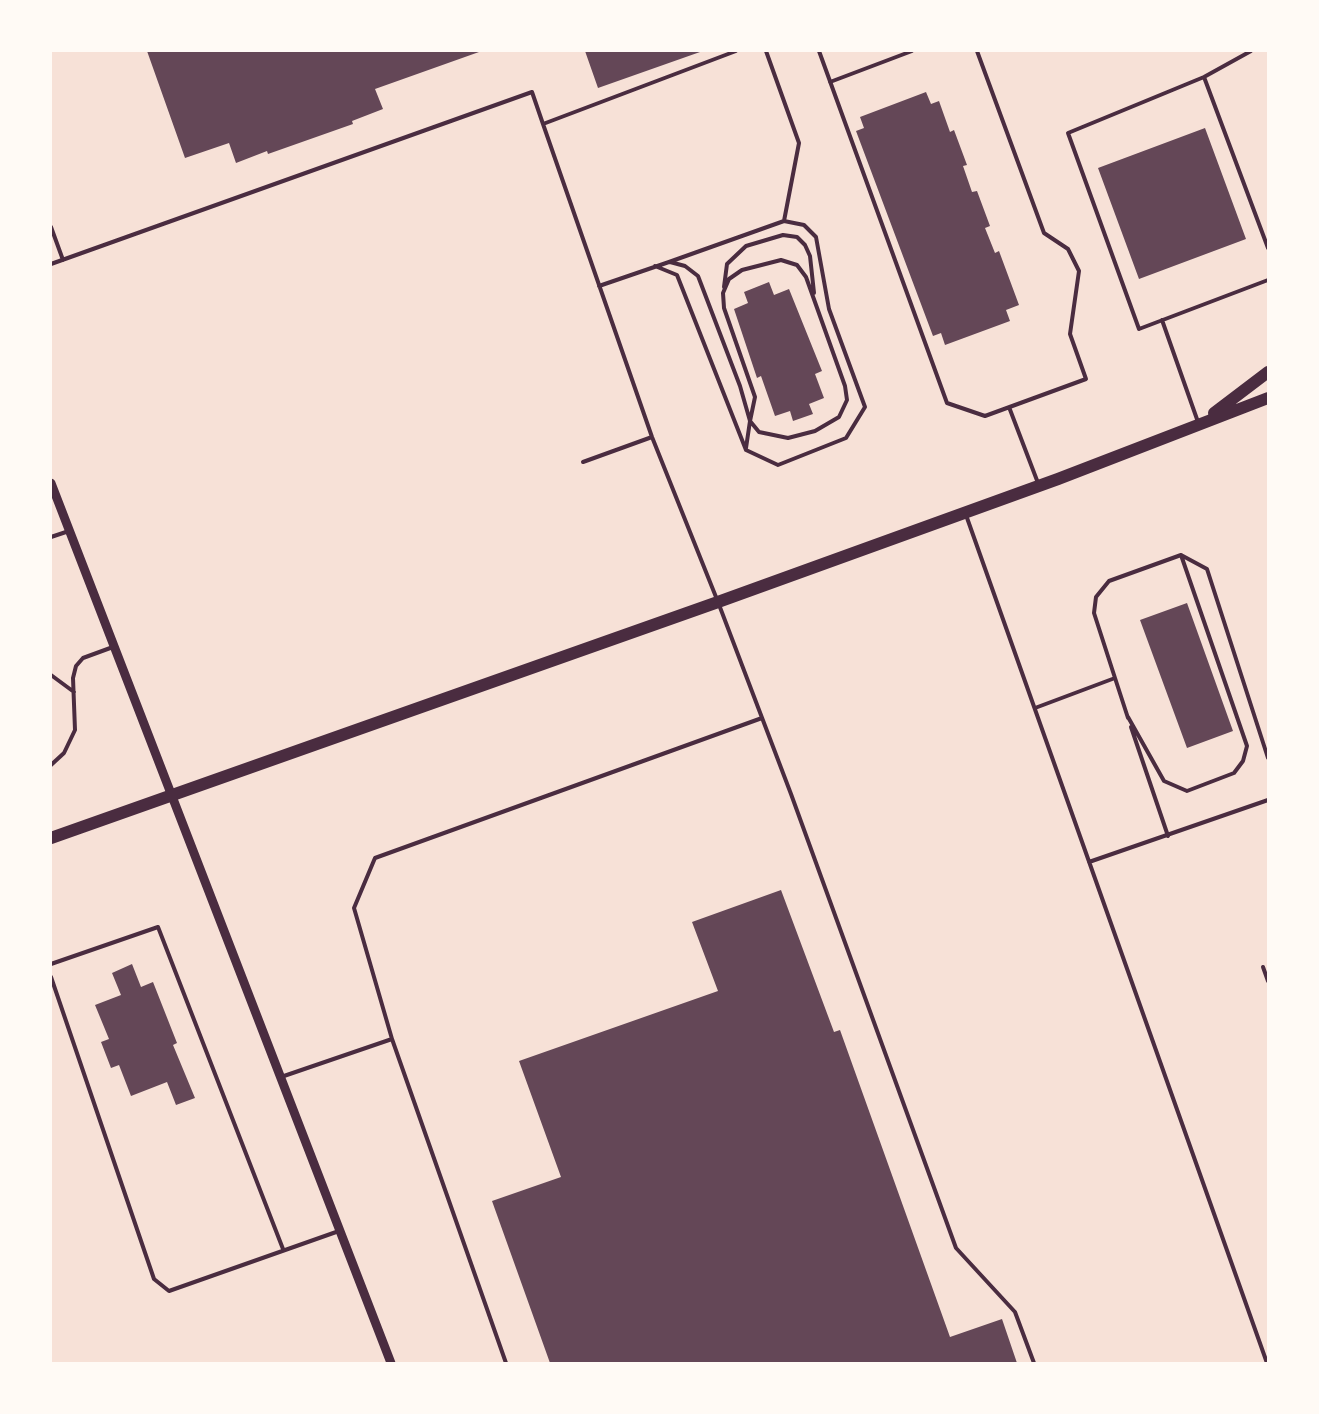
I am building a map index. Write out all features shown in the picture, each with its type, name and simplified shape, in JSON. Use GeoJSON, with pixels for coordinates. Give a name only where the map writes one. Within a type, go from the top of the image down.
{"type":"FeatureCollection","features":[{"type":"Feature","properties":{"kind":"main road"},"geometry":{"type":"LineString","coordinates":[[1199,424],[1268,372]]}},
{"type":"Feature","properties":{"kind":"main road"},"geometry":{"type":"LineString","coordinates":[[51,838],[965,513],[1268,398]]}},
{"type":"Feature","properties":{"kind":"street"},"geometry":{"type":"LineString","coordinates":[[51,483],[392,1363]]}},
{"type":"Feature","properties":{"kind":"lane"},"geometry":{"type":"LineString","coordinates":[[543,124],[736,51]]}},
{"type":"Feature","properties":{"kind":"lane"},"geometry":{"type":"LineString","coordinates":[[766,51],[799,143],[784,221]]}},
{"type":"Feature","properties":{"kind":"lane"},"geometry":{"type":"LineString","coordinates":[[819,51],[947,402],[985,416],[1086,379],[1070,334],[1079,271],[1068,249],[1044,233],[977,51]]}},
{"type":"Feature","properties":{"kind":"lane"},"geometry":{"type":"LineString","coordinates":[[830,82],[912,51]]}},
{"type":"Feature","properties":{"kind":"lane"},"geometry":{"type":"LineString","coordinates":[[1251,51],[1204,77],[1068,133],[1139,329],[1268,280]]}},
{"type":"Feature","properties":{"kind":"lane"},"geometry":{"type":"LineString","coordinates":[[1204,77],[1268,248]]}},
{"type":"Feature","properties":{"kind":"lane"},"geometry":{"type":"LineString","coordinates":[[51,264],[532,92],[652,437],[762,718],[956,1248],[1015,1312],[1034,1363]]}},
{"type":"Feature","properties":{"kind":"lane"},"geometry":{"type":"LineString","coordinates":[[599,286],[784,221],[804,225],[816,237],[829,309],[865,407],[846,438],[778,465],[746,450],[677,275],[656,266]]}},
{"type":"Feature","properties":{"kind":"lane"},"geometry":{"type":"LineString","coordinates":[[51,227],[63,260]]}},
{"type":"Feature","properties":{"kind":"lane"},"geometry":{"type":"LineString","coordinates":[[746,450],[755,397],[724,308],[723,293],[727,264],[746,246],[783,235],[798,237],[805,245],[810,256],[815,303]]}},
{"type":"Feature","properties":{"kind":"lane"},"geometry":{"type":"LineString","coordinates":[[668,262],[685,266],[698,276],[740,386],[750,421],[759,432],[788,438],[815,431],[840,417],[847,400],[845,386],[806,277],[797,265],[781,260],[742,270],[730,279],[723,293]]}},
{"type":"Feature","properties":{"kind":"lane"},"geometry":{"type":"LineString","coordinates":[[1162,320],[1199,424]]}},
{"type":"Feature","properties":{"kind":"lane"},"geometry":{"type":"LineString","coordinates":[[1009,407],[1039,485]]}},
{"type":"Feature","properties":{"kind":"lane"},"geometry":{"type":"LineString","coordinates":[[583,462],[652,437]]}},
{"type":"Feature","properties":{"kind":"lane"},"geometry":{"type":"LineString","coordinates":[[965,513],[1267,1363]]}},
{"type":"Feature","properties":{"kind":"lane"},"geometry":{"type":"LineString","coordinates":[[51,537],[69,531]]}},
{"type":"Feature","properties":{"kind":"lane"},"geometry":{"type":"LineString","coordinates":[[1128,717],[1164,781],[1187,791],[1234,773],[1243,761],[1247,746],[1181,555]]}},
{"type":"Feature","properties":{"kind":"lane"},"geometry":{"type":"LineString","coordinates":[[1168,836],[1094,613],[1096,597],[1109,581],[1181,555],[1207,569],[1268,758]]}},
{"type":"Feature","properties":{"kind":"lane"},"geometry":{"type":"LineString","coordinates":[[51,765],[64,753],[74,735],[76,714],[73,678],[76,666],[83,658],[114,647]]}},
{"type":"Feature","properties":{"kind":"lane"},"geometry":{"type":"LineString","coordinates":[[51,676],[74,692]]}},
{"type":"Feature","properties":{"kind":"lane"},"geometry":{"type":"LineString","coordinates":[[1035,708],[1115,678]]}},
{"type":"Feature","properties":{"kind":"lane"},"geometry":{"type":"LineString","coordinates":[[506,1363],[392,1039],[354,908],[375,858],[762,718]]}},
{"type":"Feature","properties":{"kind":"lane"},"geometry":{"type":"LineString","coordinates":[[1089,862],[1268,800]]}},
{"type":"Feature","properties":{"kind":"lane"},"geometry":{"type":"LineString","coordinates":[[51,964],[158,928],[283,1249]]}},
{"type":"Feature","properties":{"kind":"lane"},"geometry":{"type":"LineString","coordinates":[[1263,967],[1268,981]]}},
{"type":"Feature","properties":{"kind":"lane"},"geometry":{"type":"LineString","coordinates":[[51,978],[154,1279],[169,1291],[341,1230]]}},
{"type":"Feature","properties":{"kind":"lane"},"geometry":{"type":"LineString","coordinates":[[281,1077],[392,1039]]}},
{"type":"Feature","properties":{"kind":"building"},"geometry":{"type":"Polygon","coordinates":[[[147,51],[479,52],[375,89],[383,109],[352,121],[353,124],[268,154],[267,151],[236,163],[229,143],[185,158],[147,51]]]}},
{"type":"Feature","properties":{"kind":"building"},"geometry":{"type":"Polygon","coordinates":[[[585,51],[700,51],[700,52],[598,88],[585,51]]]}},
{"type":"Feature","properties":{"kind":"building"},"geometry":{"type":"Polygon","coordinates":[[[926,92],[931,104],[939,101],[950,132],[954,130],[967,165],[963,166],[972,192],[977,191],[990,226],[985,228],[995,253],[999,251],[1019,305],[1006,310],[1010,321],[945,345],[941,333],[933,336],[856,131],[864,128],[860,117],[926,92]]]}},
{"type":"Feature","properties":{"kind":"building"},"geometry":{"type":"Polygon","coordinates":[[[1205,128],[1246,239],[1139,279],[1098,168],[1205,128]]]}},
{"type":"Feature","properties":{"kind":"building"},"geometry":{"type":"Polygon","coordinates":[[[769,282],[774,295],[789,289],[822,371],[815,374],[824,398],[809,404],[813,414],[793,421],[790,411],[775,416],[761,376],[757,378],[734,309],[748,303],[744,292],[769,282]]]}},
{"type":"Feature","properties":{"kind":"building"},"geometry":{"type":"Polygon","coordinates":[[[1187,603],[1233,731],[1187,748],[1140,620],[1187,603]]]}},
{"type":"Feature","properties":{"kind":"building"},"geometry":{"type":"Polygon","coordinates":[[[781,890],[834,1032],[840,1030],[950,1337],[1002,1319],[1017,1363],[550,1363],[492,1201],[561,1177],[519,1061],[718,991],[692,922],[781,890]]]}},
{"type":"Feature","properties":{"kind":"building"},"geometry":{"type":"Polygon","coordinates":[[[132,964],[141,987],[153,982],[177,1043],[173,1045],[195,1098],[176,1105],[167,1082],[131,1096],[119,1065],[111,1068],[101,1042],[109,1039],[95,1005],[121,995],[112,973],[132,964]]]}}]}
